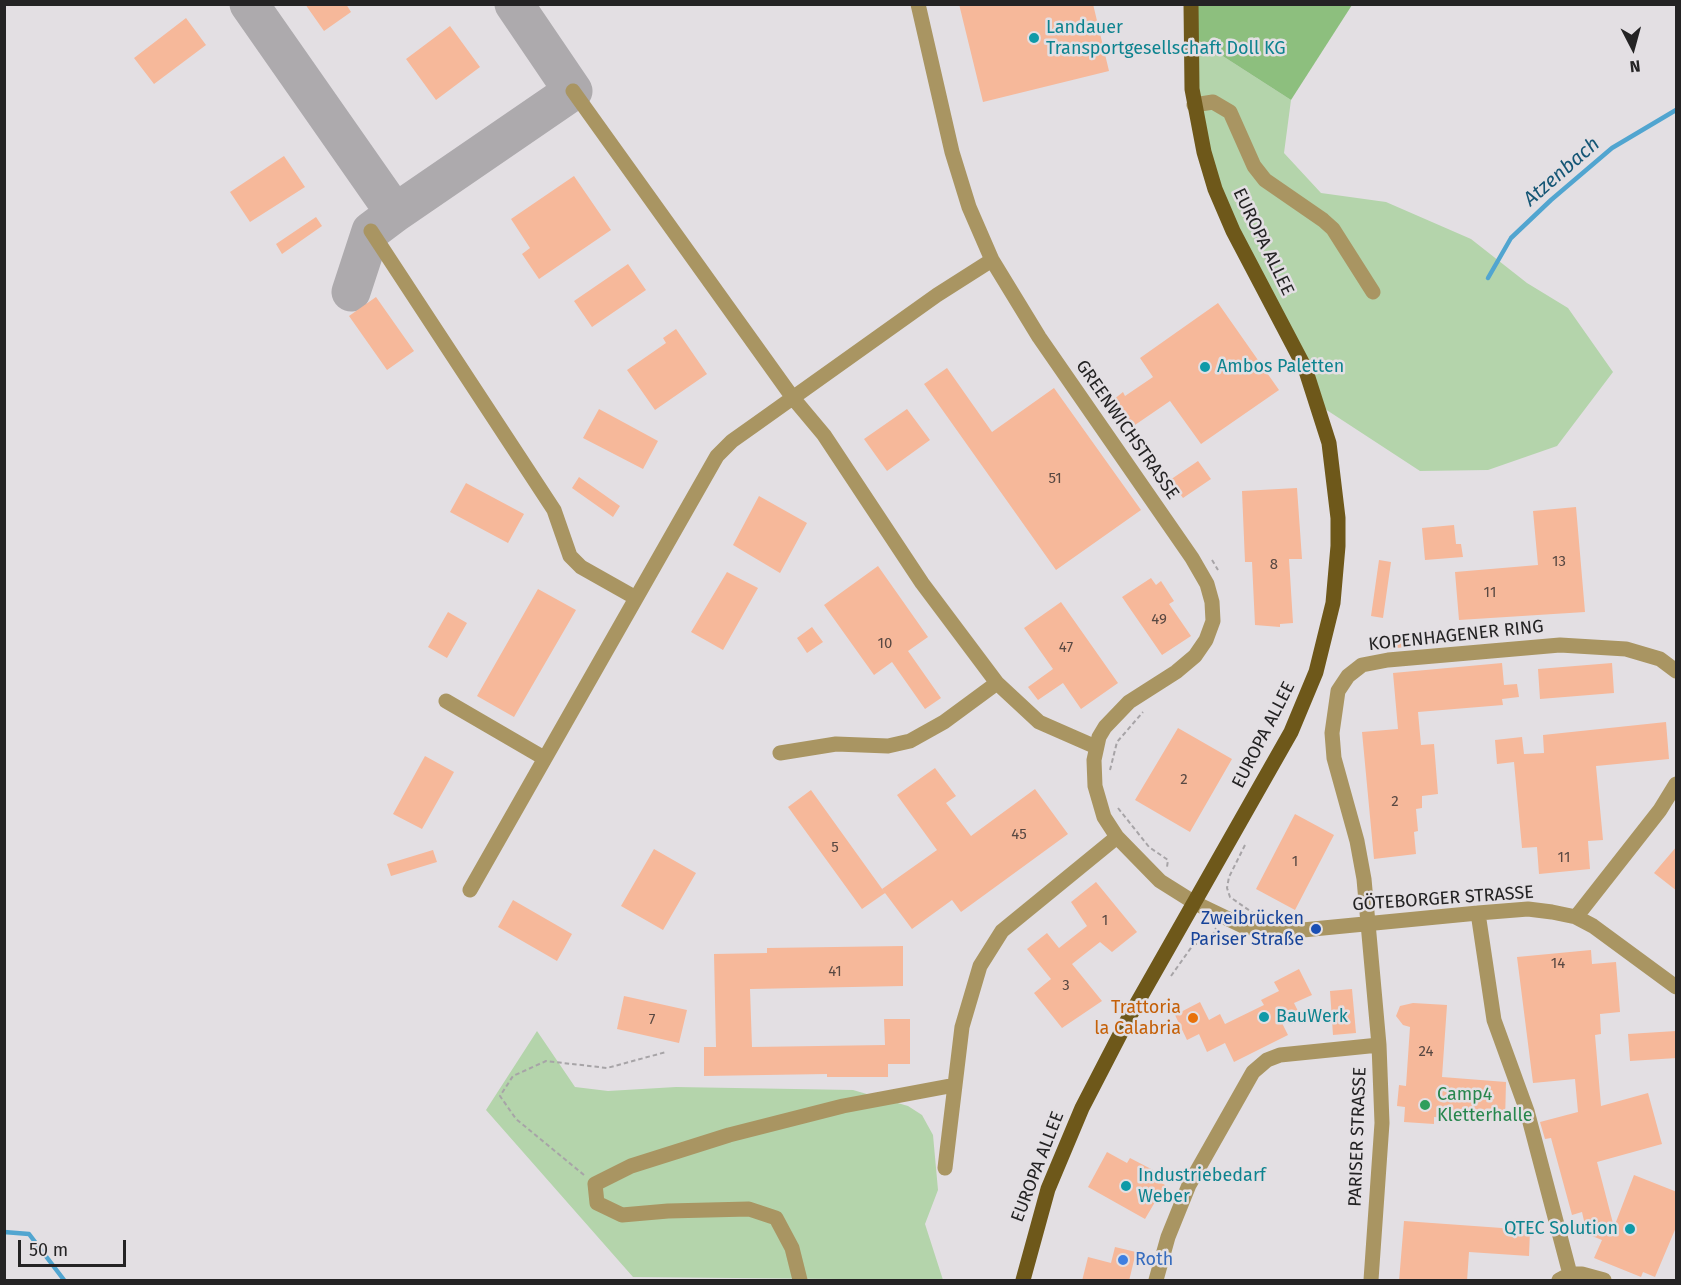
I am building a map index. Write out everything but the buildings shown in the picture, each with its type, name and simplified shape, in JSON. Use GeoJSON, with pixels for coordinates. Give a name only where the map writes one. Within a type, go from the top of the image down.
{"type":"FeatureCollection","features":[{"type":"Feature","properties":{"kind":"main road","name":"EUROPA ALLEE"},"geometry":{"type":"LineString","coordinates":[[1023,1281],[1048,1189],[1082,1108],[1291,732],[1306,699],[1326,637],[1338,546],[1335,477],[1319,405],[1305,368],[1233,231],[1215,189],[1194,105],[1190,61],[1191,4]]}},
{"type":"Feature","properties":{"kind":"street","name":"GREENWICHSTRASSE"},"geometry":{"type":"LineString","coordinates":[[918,4],[952,152],[969,207],[992,260],[1039,337],[1192,558],[1207,584],[1212,602],[1213,621],[1206,640],[1195,656],[1115,714],[1105,727],[1096,747],[1093,772],[1104,818],[1117,837],[1160,880],[1195,903]]}},
{"type":"Feature","properties":{"kind":"street"},"geometry":{"type":"LineString","coordinates":[[573,91],[793,398],[824,435],[917,575],[997,683],[1039,722],[1096,747]]}},
{"type":"Feature","properties":{"kind":"street"},"geometry":{"type":"LineString","coordinates":[[1194,105],[1214,102],[1230,112],[1254,166],[1265,180],[1333,229],[1372,292]]}},
{"type":"Feature","properties":{"kind":"street"},"geometry":{"type":"LineString","coordinates":[[371,231],[554,510],[570,556],[581,567],[636,598]]}},
{"type":"Feature","properties":{"kind":"street"},"geometry":{"type":"LineString","coordinates":[[470,890],[717,456],[732,441],[936,295],[992,260]]}},
{"type":"Feature","properties":{"kind":"street","name":"KOPENHAGENER RING"},"geometry":{"type":"LineString","coordinates":[[1368,923],[1357,841],[1334,758],[1332,733],[1334,708],[1338,691],[1348,676],[1362,665],[1388,660],[1560,645],[1626,649],[1660,659],[1677,671]]}},
{"type":"Feature","properties":{"kind":"street"},"geometry":{"type":"LineString","coordinates":[[780,753],[836,744],[888,746],[910,741],[944,722],[997,683]]}},
{"type":"Feature","properties":{"kind":"street"},"geometry":{"type":"LineString","coordinates":[[446,701],[544,758]]}},
{"type":"Feature","properties":{"kind":"street"},"geometry":{"type":"LineString","coordinates":[[1575,917],[1660,810],[1677,784]]}},
{"type":"Feature","properties":{"kind":"street"},"geometry":{"type":"LineString","coordinates":[[945,1168],[962,1027],[980,966],[1002,932],[1117,837]]}},
{"type":"Feature","properties":{"kind":"street","name":"GÖTEBORGER STRASSE"},"geometry":{"type":"LineString","coordinates":[[1195,903],[1245,927],[1282,932],[1528,909],[1575,917],[1593,926],[1677,987]]}},
{"type":"Feature","properties":{"kind":"street"},"geometry":{"type":"LineString","coordinates":[[1478,913],[1494,1020],[1530,1122],[1565,1277],[1582,1274],[1604,1281]]}},
{"type":"Feature","properties":{"kind":"street","name":"PARISER STRASSE"},"geometry":{"type":"LineString","coordinates":[[1368,923],[1379,1045],[1382,1123],[1371,1281]]}},
{"type":"Feature","properties":{"kind":"street"},"geometry":{"type":"LineString","coordinates":[[1156,1281],[1168,1237],[1190,1185],[1253,1072],[1267,1060],[1280,1055],[1379,1045]]}},
{"type":"Feature","properties":{"kind":"street"},"geometry":{"type":"LineString","coordinates":[[800,1281],[792,1248],[776,1218],[749,1209],[668,1211],[622,1215],[597,1203],[596,1185],[631,1166],[729,1135],[843,1106],[955,1085]]}},
{"type":"Feature","properties":{"kind":"path"},"geometry":{"type":"LineString","coordinates":[[1208,555],[1219,572]]}},
{"type":"Feature","properties":{"kind":"path"},"geometry":{"type":"LineString","coordinates":[[1110,777],[1117,742],[1126,729],[1150,707]]}},
{"type":"Feature","properties":{"kind":"path"},"geometry":{"type":"LineString","coordinates":[[1115,801],[1127,822],[1149,847],[1168,860],[1169,863],[1160,880]]}},
{"type":"Feature","properties":{"kind":"path"},"geometry":{"type":"LineString","coordinates":[[1250,837],[1229,877],[1227,888],[1230,897],[1261,917]]}},
{"type":"Feature","properties":{"kind":"path"},"geometry":{"type":"LineString","coordinates":[[1166,983],[1193,945],[1214,936],[1230,897]]}},
{"type":"Feature","properties":{"kind":"path"},"geometry":{"type":"LineString","coordinates":[[596,1185],[516,1119],[500,1096],[513,1076],[546,1061],[607,1068],[666,1052]]}},
{"type":"Feature","properties":{"kind":"green space"},"geometry":{"type":"Polygon","coordinates":[[[1191,5],[1352,5],[1291,100],[1190,35],[1191,5]]]}},
{"type":"Feature","properties":{"kind":"green space"},"geometry":{"type":"Polygon","coordinates":[[[1190,35],[1291,100],[1284,153],[1321,193],[1386,202],[1471,239],[1527,283],[1568,308],[1613,372],[1557,446],[1488,470],[1420,471],[1319,405],[1215,189],[1190,35]]]}},
{"type":"Feature","properties":{"kind":"green space"},"geometry":{"type":"Polygon","coordinates":[[[537,1031],[575,1087],[608,1091],[676,1087],[853,1090],[908,1106],[922,1115],[933,1135],[938,1190],[925,1224],[943,1280],[633,1277],[486,1110],[537,1031]]]}},
{"type":"Feature","properties":{"kind":"waterway","name":"Atzenbach"},"geometry":{"type":"LineString","coordinates":[[1488,278],[1511,238],[1551,200],[1612,148],[1676,110]]}},
{"type":"Feature","properties":{"kind":"waterway"},"geometry":{"type":"LineString","coordinates":[[4,1232],[29,1234],[64,1280]]}},
{"type":"Feature","properties":{"kind":"taxiway"},"geometry":{"type":"LineString","coordinates":[[249,4],[395,213],[371,231],[351,292]]}},
{"type":"Feature","properties":{"kind":"taxiway"},"geometry":{"type":"LineString","coordinates":[[395,213],[573,91],[514,4]]}},
{"type":"Feature","properties":{"kind":"place","name":"Landauer Transportgesellschaft Doll KG"},"geometry":{"type":"Point","coordinates":[1034,38]}},
{"type":"Feature","properties":{"kind":"place","name":"Ambos Paletten"},"geometry":{"type":"Point","coordinates":[1205,367]}},
{"type":"Feature","properties":{"kind":"place","name":"Zweibrücken Pariser Straße"},"geometry":{"type":"Point","coordinates":[1316,929]}},
{"type":"Feature","properties":{"kind":"place","name":"BauWerk"},"geometry":{"type":"Point","coordinates":[1264,1017]}},
{"type":"Feature","properties":{"kind":"place","name":"Trattoria la Calabria"},"geometry":{"type":"Point","coordinates":[1193,1018]}},
{"type":"Feature","properties":{"kind":"place","name":"Camp4 Kletterhalle"},"geometry":{"type":"Point","coordinates":[1425,1105]}},
{"type":"Feature","properties":{"kind":"place","name":"Industriebedarf Weber"},"geometry":{"type":"Point","coordinates":[1126,1186]}},
{"type":"Feature","properties":{"kind":"place","name":"QTEC Solution"},"geometry":{"type":"Point","coordinates":[1630,1229]}},
{"type":"Feature","properties":{"kind":"place","name":"Roth"},"geometry":{"type":"Point","coordinates":[1123,1260]}}]}
